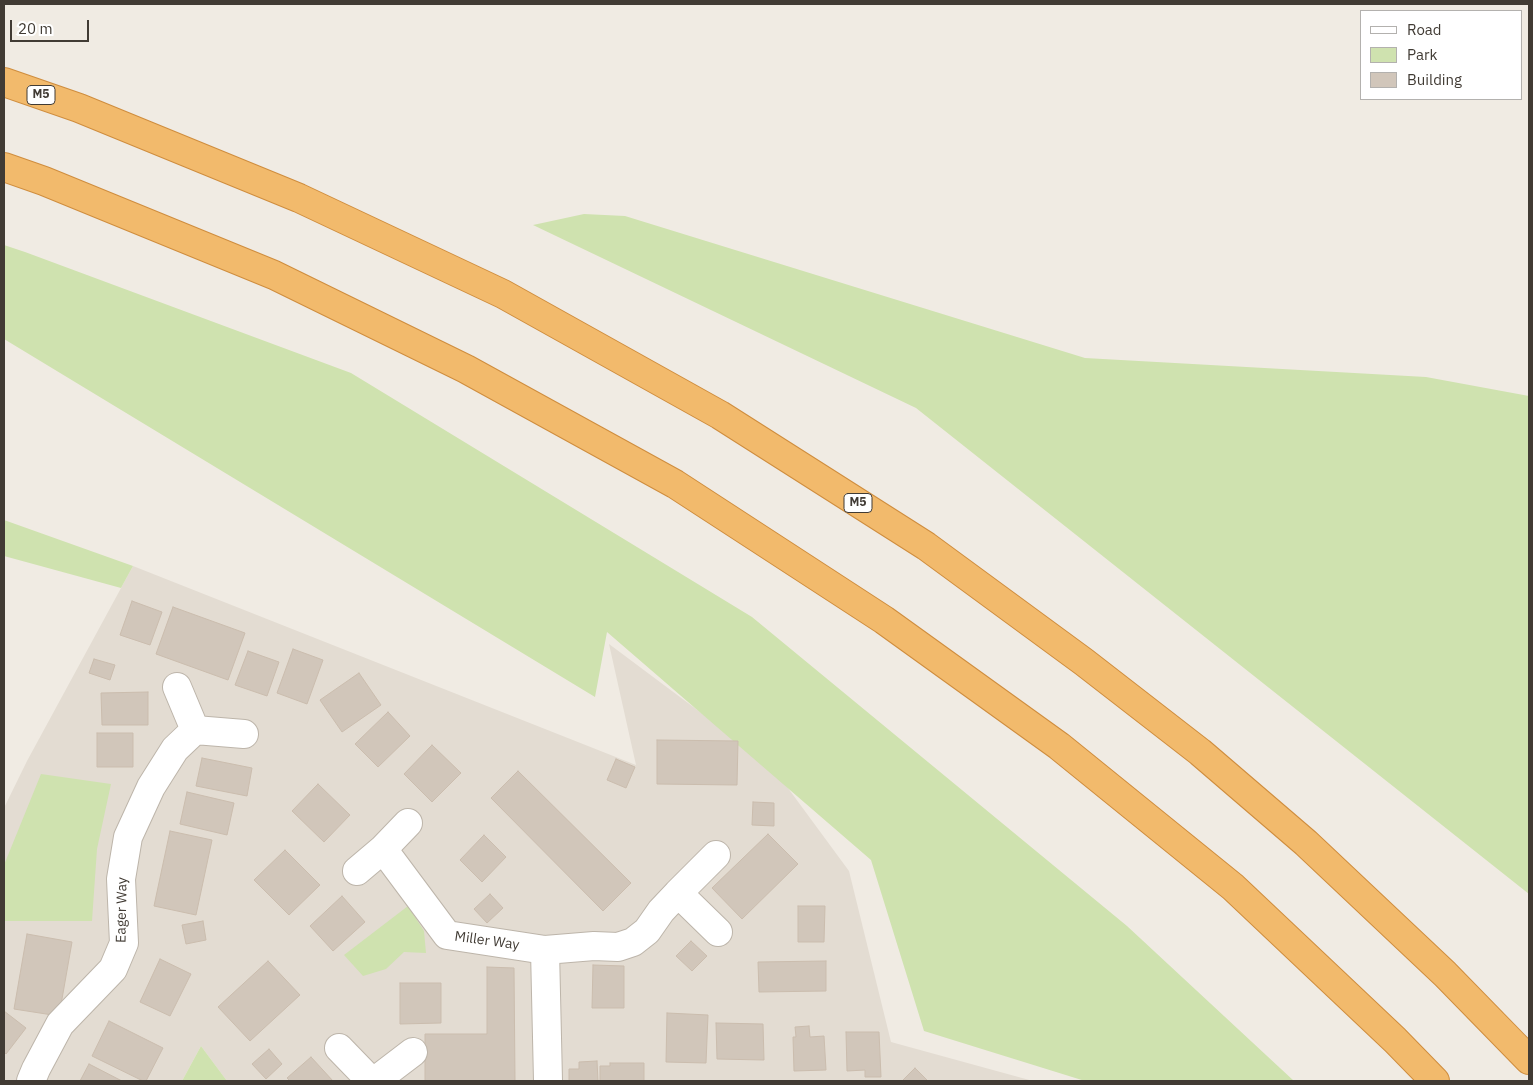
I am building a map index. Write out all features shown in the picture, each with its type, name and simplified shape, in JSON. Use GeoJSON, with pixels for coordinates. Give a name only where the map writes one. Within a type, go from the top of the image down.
{"type":"FeatureCollection","features":[{"type":"Feature","properties":{"kind":"highway","name":"M5"},"geometry":{"type":"LineString","coordinates":[[4,82],[79,108],[299,198],[503,294],[720,415],[917,540],[1084,662],[1200,752],[1306,843],[1445,974],[1529,1060]]}},
{"type":"Feature","properties":{"kind":"highway"},"geometry":{"type":"LineString","coordinates":[[4,167],[44,180],[274,275],[466,368],[675,484],[884,620],[1059,746],[1233,887],[1395,1040],[1435,1081]]}},
{"type":"Feature","properties":{"kind":"street"},"geometry":{"type":"LineString","coordinates":[[177,687],[195,730],[244,734]]}},
{"type":"Feature","properties":{"kind":"street","name":"Eager Way"},"geometry":{"type":"LineString","coordinates":[[31,1081],[60,1024],[113,968],[124,943],[121,879],[128,837],[151,787],[175,749],[195,730]]}},
{"type":"Feature","properties":{"kind":"street"},"geometry":{"type":"LineString","coordinates":[[358,871],[383,850],[408,823]]}},
{"type":"Feature","properties":{"kind":"street","name":"Miller Way"},"geometry":{"type":"LineString","coordinates":[[383,850],[447,936],[545,950],[594,946],[618,947],[633,942],[647,931],[661,911],[716,855]]}},
{"type":"Feature","properties":{"kind":"street"},"geometry":{"type":"LineString","coordinates":[[678,893],[718,932]]}},
{"type":"Feature","properties":{"kind":"street"},"geometry":{"type":"LineString","coordinates":[[545,950],[548,1081]]}},
{"type":"Feature","properties":{"kind":"street"},"geometry":{"type":"LineString","coordinates":[[339,1048],[371,1081]]}},
{"type":"Feature","properties":{"kind":"street"},"geometry":{"type":"LineString","coordinates":[[375,1081],[413,1052]]}},
{"type":"Feature","properties":{"kind":"shaded area"},"geometry":{"type":"Polygon","coordinates":[[[133,566],[636,765],[609,644],[771,765],[849,871],[891,1042],[1033,1081],[227,1081],[201,1046],[182,1081],[4,1081],[4,808],[27,761],[133,566]]]}},
{"type":"Feature","properties":{"kind":"green space"},"geometry":{"type":"Polygon","coordinates":[[[584,214],[625,216],[1085,358],[1426,377],[1529,396],[1529,894],[916,408],[533,225],[584,214]]]}},
{"type":"Feature","properties":{"kind":"green space"},"geometry":{"type":"Polygon","coordinates":[[[4,245],[351,373],[752,617],[1127,926],[1294,1081],[1085,1081],[924,1031],[871,860],[607,632],[595,697],[4,339],[4,245]]]}},
{"type":"Feature","properties":{"kind":"green space"},"geometry":{"type":"Polygon","coordinates":[[[4,520],[133,566],[121,588],[4,556],[4,520]]]}},
{"type":"Feature","properties":{"kind":"green space"},"geometry":{"type":"Polygon","coordinates":[[[41,774],[111,784],[97,849],[92,921],[4,921],[4,865],[41,774]]]}},
{"type":"Feature","properties":{"kind":"green space"},"geometry":{"type":"Polygon","coordinates":[[[408,906],[424,931],[426,953],[404,952],[386,969],[363,976],[344,955],[408,906]]]}},
{"type":"Feature","properties":{"kind":"green space"},"geometry":{"type":"Polygon","coordinates":[[[201,1046],[227,1081],[182,1081],[201,1046]]]}},
{"type":"Feature","properties":{"kind":"building"},"geometry":{"type":"Polygon","coordinates":[[[132,601],[162,612],[150,645],[120,635],[132,601]]]}},
{"type":"Feature","properties":{"kind":"building"},"geometry":{"type":"Polygon","coordinates":[[[173,607],[245,633],[228,680],[156,654],[173,607]]]}},
{"type":"Feature","properties":{"kind":"building"},"geometry":{"type":"Polygon","coordinates":[[[293,649],[323,660],[307,704],[277,693],[293,649]]]}},
{"type":"Feature","properties":{"kind":"building"},"geometry":{"type":"Polygon","coordinates":[[[248,651],[279,662],[267,696],[235,685],[248,651]]]}},
{"type":"Feature","properties":{"kind":"building"},"geometry":{"type":"Polygon","coordinates":[[[94,659],[115,665],[110,680],[89,673],[94,659]]]}},
{"type":"Feature","properties":{"kind":"building"},"geometry":{"type":"Polygon","coordinates":[[[359,673],[381,705],[342,732],[320,700],[359,673]]]}},
{"type":"Feature","properties":{"kind":"building"},"geometry":{"type":"Polygon","coordinates":[[[148,692],[148,725],[102,725],[101,693],[148,692]]]}},
{"type":"Feature","properties":{"kind":"building"},"geometry":{"type":"Polygon","coordinates":[[[388,712],[410,736],[378,767],[355,744],[388,712]]]}},
{"type":"Feature","properties":{"kind":"building"},"geometry":{"type":"Polygon","coordinates":[[[97,733],[133,733],[133,767],[97,767],[97,733]]]}},
{"type":"Feature","properties":{"kind":"building"},"geometry":{"type":"Polygon","coordinates":[[[657,740],[738,741],[737,785],[657,784],[657,740]]]}},
{"type":"Feature","properties":{"kind":"building"},"geometry":{"type":"Polygon","coordinates":[[[432,745],[461,773],[432,802],[404,774],[432,745]]]}},
{"type":"Feature","properties":{"kind":"building"},"geometry":{"type":"Polygon","coordinates":[[[202,758],[252,768],[247,796],[196,786],[202,758]]]}},
{"type":"Feature","properties":{"kind":"building"},"geometry":{"type":"Polygon","coordinates":[[[616,759],[635,767],[626,788],[607,780],[616,759]]]}},
{"type":"Feature","properties":{"kind":"building"},"geometry":{"type":"Polygon","coordinates":[[[518,771],[631,883],[603,911],[491,798],[518,771]]]}},
{"type":"Feature","properties":{"kind":"building"},"geometry":{"type":"Polygon","coordinates":[[[318,784],[350,815],[324,842],[292,811],[318,784]]]}},
{"type":"Feature","properties":{"kind":"building"},"geometry":{"type":"Polygon","coordinates":[[[187,792],[234,803],[227,835],[180,824],[187,792]]]}},
{"type":"Feature","properties":{"kind":"building"},"geometry":{"type":"Polygon","coordinates":[[[753,802],[774,803],[774,826],[752,825],[753,802]]]}},
{"type":"Feature","properties":{"kind":"building"},"geometry":{"type":"Polygon","coordinates":[[[170,831],[212,840],[196,915],[154,906],[170,831]]]}},
{"type":"Feature","properties":{"kind":"building"},"geometry":{"type":"Polygon","coordinates":[[[768,834],[798,864],[742,919],[712,888],[768,834]]]}},
{"type":"Feature","properties":{"kind":"building"},"geometry":{"type":"Polygon","coordinates":[[[484,835],[506,857],[482,882],[460,860],[484,835]]]}},
{"type":"Feature","properties":{"kind":"building"},"geometry":{"type":"Polygon","coordinates":[[[285,850],[320,885],[289,915],[254,880],[285,850]]]}},
{"type":"Feature","properties":{"kind":"building"},"geometry":{"type":"Polygon","coordinates":[[[490,894],[503,908],[487,923],[474,909],[490,894]]]}},
{"type":"Feature","properties":{"kind":"building"},"geometry":{"type":"Polygon","coordinates":[[[342,896],[365,922],[333,951],[310,926],[342,896]]]}},
{"type":"Feature","properties":{"kind":"building"},"geometry":{"type":"Polygon","coordinates":[[[798,906],[825,906],[824,942],[798,942],[798,906]]]}},
{"type":"Feature","properties":{"kind":"building"},"geometry":{"type":"Polygon","coordinates":[[[203,921],[206,940],[186,944],[182,925],[203,921]]]}},
{"type":"Feature","properties":{"kind":"building"},"geometry":{"type":"Polygon","coordinates":[[[27,934],[72,942],[59,1016],[14,1009],[27,934]]]}},
{"type":"Feature","properties":{"kind":"building"},"geometry":{"type":"Polygon","coordinates":[[[691,941],[707,956],[692,971],[676,956],[691,941]]]}},
{"type":"Feature","properties":{"kind":"building"},"geometry":{"type":"Polygon","coordinates":[[[160,959],[191,974],[170,1016],[140,1002],[160,959]]]}},
{"type":"Feature","properties":{"kind":"building"},"geometry":{"type":"Polygon","coordinates":[[[268,961],[300,995],[250,1041],[218,1007],[268,961]]]}},
{"type":"Feature","properties":{"kind":"building"},"geometry":{"type":"Polygon","coordinates":[[[826,961],[826,991],[759,992],[758,962],[826,961]]]}},
{"type":"Feature","properties":{"kind":"building"},"geometry":{"type":"Polygon","coordinates":[[[593,965],[624,966],[624,1008],[592,1008],[593,965]]]}},
{"type":"Feature","properties":{"kind":"building"},"geometry":{"type":"Polygon","coordinates":[[[487,967],[514,968],[515,1081],[425,1081],[425,1034],[487,1034],[487,967]]]}},
{"type":"Feature","properties":{"kind":"building"},"geometry":{"type":"Polygon","coordinates":[[[400,983],[441,983],[441,1023],[400,1024],[400,983]]]}},
{"type":"Feature","properties":{"kind":"building"},"geometry":{"type":"Polygon","coordinates":[[[4,1011],[26,1028],[6,1054],[4,1052],[4,1011]]]}},
{"type":"Feature","properties":{"kind":"building"},"geometry":{"type":"Polygon","coordinates":[[[667,1013],[708,1015],[706,1063],[666,1062],[667,1013]]]}},
{"type":"Feature","properties":{"kind":"building"},"geometry":{"type":"Polygon","coordinates":[[[109,1021],[163,1048],[146,1081],[92,1056],[109,1021]]]}},
{"type":"Feature","properties":{"kind":"building"},"geometry":{"type":"Polygon","coordinates":[[[716,1023],[763,1024],[764,1060],[717,1059],[716,1023]]]}},
{"type":"Feature","properties":{"kind":"building"},"geometry":{"type":"Polygon","coordinates":[[[809,1026],[810,1037],[824,1036],[826,1070],[794,1071],[793,1037],[796,1037],[795,1027],[809,1026]]]}},
{"type":"Feature","properties":{"kind":"building"},"geometry":{"type":"Polygon","coordinates":[[[846,1032],[879,1032],[881,1077],[865,1077],[865,1070],[847,1071],[846,1032]]]}},
{"type":"Feature","properties":{"kind":"building"},"geometry":{"type":"Polygon","coordinates":[[[269,1049],[282,1064],[266,1079],[252,1064],[269,1049]]]}},
{"type":"Feature","properties":{"kind":"building"},"geometry":{"type":"Polygon","coordinates":[[[311,1057],[333,1081],[290,1081],[287,1078],[311,1057]]]}},
{"type":"Feature","properties":{"kind":"building"},"geometry":{"type":"Polygon","coordinates":[[[597,1061],[598,1081],[569,1081],[569,1069],[579,1069],[579,1062],[597,1061]]]}},
{"type":"Feature","properties":{"kind":"building"},"geometry":{"type":"Polygon","coordinates":[[[610,1063],[644,1063],[644,1081],[600,1081],[600,1066],[610,1066],[610,1063]]]}},
{"type":"Feature","properties":{"kind":"building"},"geometry":{"type":"Polygon","coordinates":[[[89,1064],[122,1081],[80,1081],[89,1064]]]}},
{"type":"Feature","properties":{"kind":"building"},"geometry":{"type":"Polygon","coordinates":[[[915,1068],[928,1081],[902,1081],[915,1068]]]}}]}
